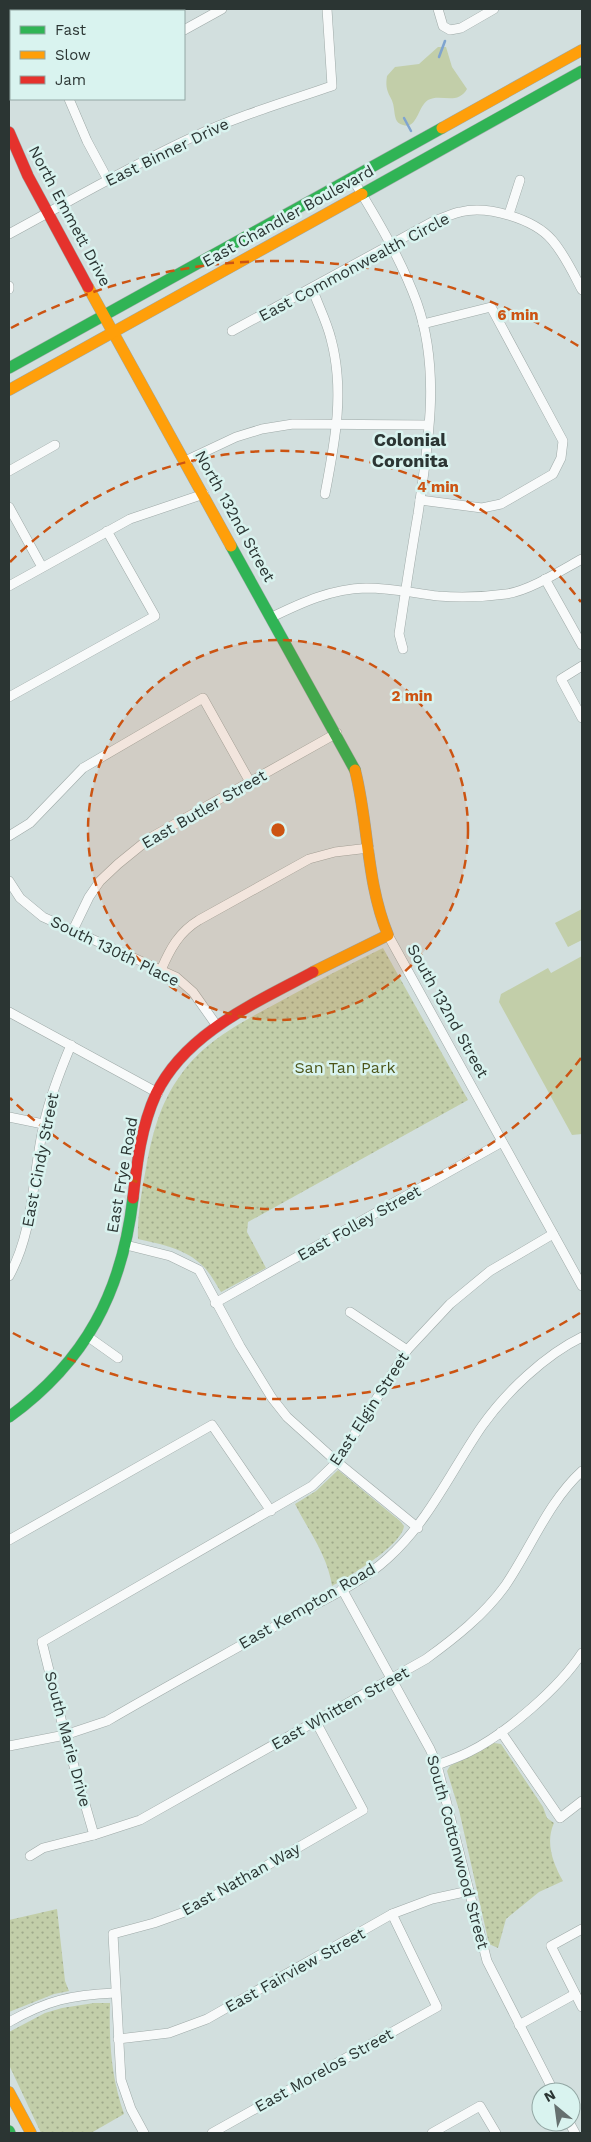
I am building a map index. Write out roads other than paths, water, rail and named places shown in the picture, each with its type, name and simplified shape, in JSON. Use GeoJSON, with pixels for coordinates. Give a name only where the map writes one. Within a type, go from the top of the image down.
{"type":"FeatureCollection","features":[{"type":"Feature","properties":{"kind":"street"},"geometry":{"type":"LineString","coordinates":[[185,29],[222,9]]}},
{"type":"Feature","properties":{"kind":"street","name":"East Binner Drive"},"geometry":{"type":"LineString","coordinates":[[9,234],[194,136],[238,118],[332,86],[327,9]]}},
{"type":"Feature","properties":{"kind":"street"},"geometry":{"type":"LineString","coordinates":[[438,9],[442,26],[450,30],[460,28],[494,9]]}},
{"type":"Feature","properties":{"kind":"street","name":"East Chandler Boulevard"},"geometry":{"type":"LineString","coordinates":[[9,368],[582,50]]}},
{"type":"Feature","properties":{"kind":"street","name":"East Chandler Boulevard"},"geometry":{"type":"LineString","coordinates":[[9,390],[582,71]]}},
{"type":"Feature","properties":{"kind":"street"},"geometry":{"type":"LineString","coordinates":[[69,100],[87,141],[108,180]]}},
{"type":"Feature","properties":{"kind":"street","name":"North Emmett Drive"},"geometry":{"type":"LineString","coordinates":[[9,132],[47,213],[104,315]]}},
{"type":"Feature","properties":{"kind":"street"},"geometry":{"type":"LineString","coordinates":[[352,178],[390,245],[417,303],[429,359],[432,394],[426,466],[399,634],[402,649]]}},
{"type":"Feature","properties":{"kind":"street"},"geometry":{"type":"LineString","coordinates":[[509,214],[520,180]]}},
{"type":"Feature","properties":{"kind":"street","name":"East Commonwealth Circle"},"geometry":{"type":"LineString","coordinates":[[232,331],[434,221],[461,211],[482,210],[509,214],[535,227],[551,239],[564,256],[582,290]]}},
{"type":"Feature","properties":{"kind":"street"},"geometry":{"type":"LineString","coordinates":[[312,288],[331,339],[339,398],[337,426],[325,494]]}},
{"type":"Feature","properties":{"kind":"street"},"geometry":{"type":"LineString","coordinates":[[420,500],[482,508],[501,504],[554,474],[561,458],[563,441],[491,307],[422,324]]}},
{"type":"Feature","properties":{"kind":"street","name":"North 132nd Street"},"geometry":{"type":"LineString","coordinates":[[104,315],[337,733]]}},
{"type":"Feature","properties":{"kind":"street"},"geometry":{"type":"LineString","coordinates":[[185,461],[236,437],[262,429],[293,424],[428,426]]}},
{"type":"Feature","properties":{"kind":"street"},"geometry":{"type":"LineString","coordinates":[[9,472],[55,446]]}},
{"type":"Feature","properties":{"kind":"street"},"geometry":{"type":"LineString","coordinates":[[9,586],[130,519],[204,494]]}},
{"type":"Feature","properties":{"kind":"street"},"geometry":{"type":"LineString","coordinates":[[9,507],[42,567]]}},
{"type":"Feature","properties":{"kind":"street"},"geometry":{"type":"LineString","coordinates":[[9,696],[155,616],[107,531]]}},
{"type":"Feature","properties":{"kind":"street"},"geometry":{"type":"LineString","coordinates":[[272,617],[319,596],[366,588],[406,590],[439,596],[475,598],[509,594],[545,579],[582,559]]}},
{"type":"Feature","properties":{"kind":"street"},"geometry":{"type":"LineString","coordinates":[[545,579],[582,645]]}},
{"type":"Feature","properties":{"kind":"street"},"geometry":{"type":"LineString","coordinates":[[582,666],[561,679],[582,718]]}},
{"type":"Feature","properties":{"kind":"street"},"geometry":{"type":"LineString","coordinates":[[9,836],[30,823],[83,768],[204,698],[250,782]]}},
{"type":"Feature","properties":{"kind":"street","name":"East Butler Street"},"geometry":{"type":"LineString","coordinates":[[72,930],[89,897],[100,881],[123,858],[150,838],[337,733]]}},
{"type":"Feature","properties":{"kind":"street","name":"South 132nd Street"},"geometry":{"type":"LineString","coordinates":[[337,733],[359,781],[374,894],[382,923],[582,1286]]}},
{"type":"Feature","properties":{"kind":"street"},"geometry":{"type":"LineString","coordinates":[[161,970],[178,938],[188,926],[309,859],[335,852],[369,848]]}},
{"type":"Feature","properties":{"kind":"street","name":"South 130th Place"},"geometry":{"type":"LineString","coordinates":[[9,881],[20,898],[43,917],[176,977],[193,992],[217,1026]]}},
{"type":"Feature","properties":{"kind":"street","name":"East Frye Road"},"geometry":{"type":"LineString","coordinates":[[9,1417],[47,1386],[87,1336],[109,1296],[126,1245],[142,1136],[158,1093],[167,1076],[202,1038],[217,1026],[298,980],[388,935]]}},
{"type":"Feature","properties":{"kind":"street"},"geometry":{"type":"LineString","coordinates":[[9,1012],[158,1093]]}},
{"type":"Feature","properties":{"kind":"street","name":"East Cindy Street"},"geometry":{"type":"LineString","coordinates":[[9,1276],[19,1258],[27,1233],[44,1124],[54,1084],[71,1045]]}},
{"type":"Feature","properties":{"kind":"street"},"geometry":{"type":"LineString","coordinates":[[9,1117],[44,1124]]}},
{"type":"Feature","properties":{"kind":"street","name":"East Folley Street"},"geometry":{"type":"LineString","coordinates":[[216,1303],[502,1142]]}},
{"type":"Feature","properties":{"kind":"street","name":"East Elgin Street"},"geometry":{"type":"LineString","coordinates":[[42,1642],[312,1486],[337,1462],[407,1350],[450,1304],[490,1271],[553,1234]]}},
{"type":"Feature","properties":{"kind":"street"},"geometry":{"type":"LineString","coordinates":[[126,1245],[170,1256],[199,1270],[216,1303],[272,1398],[288,1417],[337,1462],[418,1528]]}},
{"type":"Feature","properties":{"kind":"street"},"geometry":{"type":"LineString","coordinates":[[350,1312],[407,1350]]}},
{"type":"Feature","properties":{"kind":"street"},"geometry":{"type":"LineString","coordinates":[[87,1336],[118,1358]]}},
{"type":"Feature","properties":{"kind":"street","name":"East Kempton Road"},"geometry":{"type":"LineString","coordinates":[[9,1746],[65,1735],[107,1721],[342,1589],[387,1559],[418,1528],[482,1427],[502,1400],[548,1359],[582,1336]]}},
{"type":"Feature","properties":{"kind":"street"},"geometry":{"type":"LineString","coordinates":[[9,1540],[212,1425],[271,1511]]}},
{"type":"Feature","properties":{"kind":"street","name":"East Whitten Street"},"geometry":{"type":"LineString","coordinates":[[30,1856],[43,1848],[94,1835],[140,1820],[426,1659],[458,1636],[486,1609],[505,1586],[555,1504],[582,1471]]}},
{"type":"Feature","properties":{"kind":"street","name":"South Cottonwood Street"},"geometry":{"type":"LineString","coordinates":[[342,1589],[393,1679],[437,1765],[487,1961],[549,2082]]}},
{"type":"Feature","properties":{"kind":"street","name":"South Marie Drive"},"geometry":{"type":"LineString","coordinates":[[42,1642],[65,1735],[94,1835]]}},
{"type":"Feature","properties":{"kind":"street"},"geometry":{"type":"LineString","coordinates":[[437,1765],[470,1751],[501,1732],[543,1697],[582,1653]]}},
{"type":"Feature","properties":{"kind":"street","name":"East Nathan Way"},"geometry":{"type":"LineString","coordinates":[[116,1993],[114,1934],[154,1923],[190,1910],[363,1810],[316,1722]]}},
{"type":"Feature","properties":{"kind":"street"},"geometry":{"type":"LineString","coordinates":[[501,1732],[560,1818],[582,1801]]}},
{"type":"Feature","properties":{"kind":"street","name":"East Fairview Street"},"geometry":{"type":"LineString","coordinates":[[118,2039],[169,2033],[207,2020],[392,1914],[432,1899],[469,1891]]}},
{"type":"Feature","properties":{"kind":"street","name":"East Morelos Street"},"geometry":{"type":"LineString","coordinates":[[212,2133],[437,2006],[392,1914]]}},
{"type":"Feature","properties":{"kind":"street"},"geometry":{"type":"LineString","coordinates":[[582,1929],[551,1946],[582,2007]]}},
{"type":"Feature","properties":{"kind":"street"},"geometry":{"type":"LineString","coordinates":[[9,2022],[33,2008],[64,1998],[82,1994],[116,1993],[122,2080],[131,2109],[144,2133]]}},
{"type":"Feature","properties":{"kind":"street"},"geometry":{"type":"LineString","coordinates":[[519,2026],[575,1994]]}},
{"type":"Feature","properties":{"kind":"street"},"geometry":{"type":"LineString","coordinates":[[9,2092],[32,2133]]}},
{"type":"Feature","properties":{"kind":"street"},"geometry":{"type":"LineString","coordinates":[[432,2133],[480,2106],[496,2133]]}},
{"type":"Feature","properties":{"kind":"waterway"},"geometry":{"type":"LineString","coordinates":[[439,57],[445,41]]}},
{"type":"Feature","properties":{"kind":"waterway"},"geometry":{"type":"LineString","coordinates":[[404,118],[411,131]]}},
{"type":"Feature","properties":{"kind":"district","name":"Colonial Coronita"},"geometry":{"type":"Point","coordinates":[410,449]}},
{"type":"Feature","properties":{"kind":"park label","name":"San Tan Park"},"geometry":{"type":"Point","coordinates":[345,1067]}}]}
